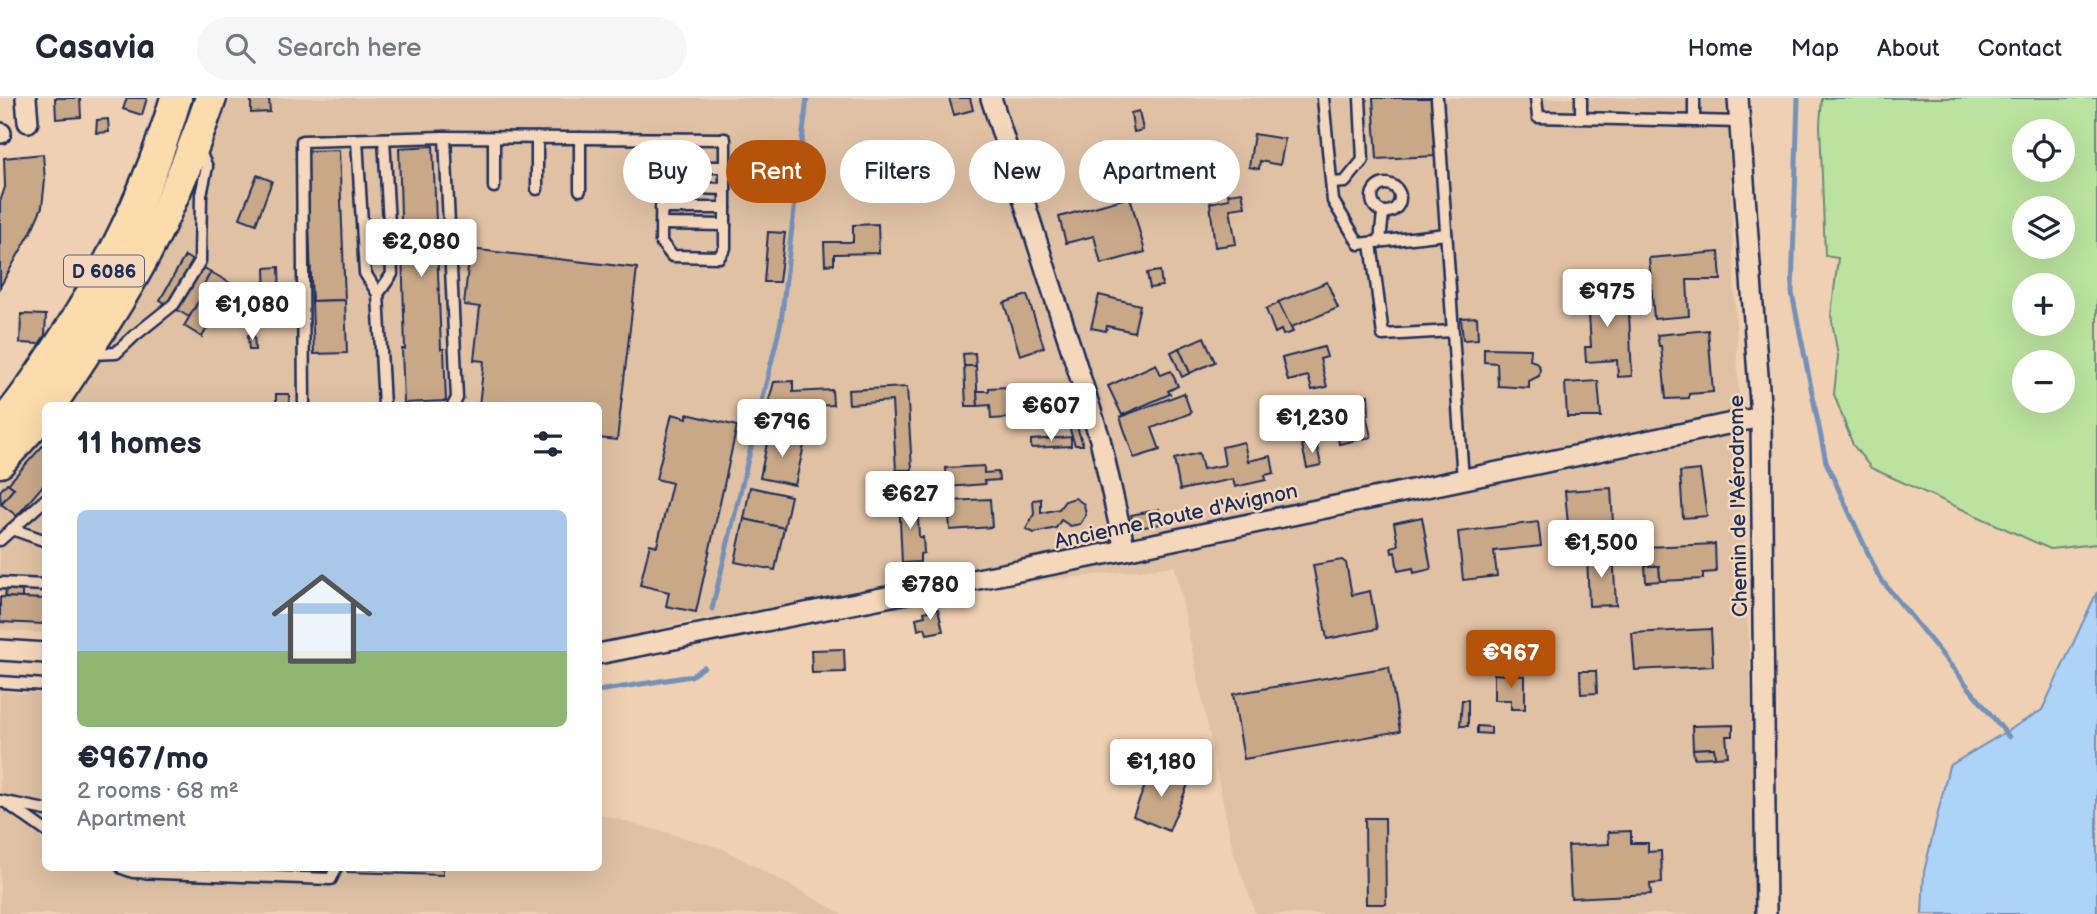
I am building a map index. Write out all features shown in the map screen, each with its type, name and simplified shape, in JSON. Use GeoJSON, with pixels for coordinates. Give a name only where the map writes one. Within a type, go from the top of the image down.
{"type":"FeatureCollection","features":[{"type":"Feature","properties":{"kind":"main road","name":"D 6086"},"geometry":{"type":"LineString","coordinates":[[0,427],[19,405],[85,309],[130,224],[167,129],[176,98]]}},
{"type":"Feature","properties":{"kind":"main road","name":"D 6086"},"geometry":{"type":"LineString","coordinates":[[53,402],[113,308],[158,229],[196,143],[211,98]]}},
{"type":"Feature","properties":{"kind":"main road"},"geometry":{"type":"LineString","coordinates":[[0,462],[42,415]]}},
{"type":"Feature","properties":{"kind":"street"},"geometry":{"type":"LineString","coordinates":[[26,98],[28,122]]}},
{"type":"Feature","properties":{"kind":"street"},"geometry":{"type":"LineString","coordinates":[[991,98],[1100,439],[1125,550]]}},
{"type":"Feature","properties":{"kind":"street","name":"Chemin de l'Aérodrome"},"geometry":{"type":"LineString","coordinates":[[1738,98],[1761,417],[1766,914]]}},
{"type":"Feature","properties":{"kind":"street","name":"Ancienne Route d'Avignon"},"geometry":{"type":"LineString","coordinates":[[602,653],[1125,550],[1761,417]]}},
{"type":"Feature","properties":{"kind":"street"},"geometry":{"type":"LineString","coordinates":[[0,650],[42,653]]}},
{"type":"Feature","properties":{"kind":"lane"},"geometry":{"type":"LineString","coordinates":[[1323,98],[1334,201],[1359,244],[1446,234]]}},
{"type":"Feature","properties":{"kind":"lane"},"geometry":{"type":"LineString","coordinates":[[1332,183],[1345,182],[1363,160],[1360,98]]}},
{"type":"Feature","properties":{"kind":"lane"},"geometry":{"type":"LineString","coordinates":[[1437,98],[1463,480]]}},
{"type":"Feature","properties":{"kind":"lane"},"geometry":{"type":"LineString","coordinates":[[1536,98],[1538,117],[1739,122]]}},
{"type":"Feature","properties":{"kind":"lane"},"geometry":{"type":"LineString","coordinates":[[1581,98],[1581,118]]}},
{"type":"Feature","properties":{"kind":"lane"},"geometry":{"type":"LineString","coordinates":[[1694,98],[1694,121]]}},
{"type":"Feature","properties":{"kind":"lane"},"geometry":{"type":"LineString","coordinates":[[445,137],[457,398],[455,402]]}},
{"type":"Feature","properties":{"kind":"lane"},"geometry":{"type":"LineString","coordinates":[[304,402],[302,141],[445,137],[725,139],[725,248],[719,257],[671,256],[661,242],[662,203]]}},
{"type":"Feature","properties":{"kind":"lane"},"geometry":{"type":"LineString","coordinates":[[494,138],[494,187]]}},
{"type":"Feature","properties":{"kind":"lane"},"geometry":{"type":"LineString","coordinates":[[537,138],[537,189]]}},
{"type":"Feature","properties":{"kind":"lane"},"geometry":{"type":"LineString","coordinates":[[580,138],[580,190]]}},
{"type":"Feature","properties":{"kind":"lane"},"geometry":{"type":"LineString","coordinates":[[378,294],[392,274],[384,139]]}},
{"type":"Feature","properties":{"kind":"lane"},"geometry":{"type":"LineString","coordinates":[[357,140],[365,273],[378,294],[384,402]]}},
{"type":"Feature","properties":{"kind":"lane"},"geometry":{"type":"LineString","coordinates":[[84,354],[116,353],[174,304],[200,261],[201,195],[207,167],[196,143]]}},
{"type":"Feature","properties":{"kind":"lane"},"geometry":{"type":"LineString","coordinates":[[712,167],[725,167]]}},
{"type":"Feature","properties":{"kind":"lane"},"geometry":{"type":"LineString","coordinates":[[712,189],[725,189]]}},
{"type":"Feature","properties":{"kind":"lane"},"geometry":{"type":"LineString","coordinates":[[662,208],[725,208]]}},
{"type":"Feature","properties":{"kind":"lane"},"geometry":{"type":"LineString","coordinates":[[1384,213],[1376,242],[1383,335],[1452,331]]}},
{"type":"Feature","properties":{"kind":"lane"},"geometry":{"type":"LineString","coordinates":[[662,224],[725,225]]}},
{"type":"Feature","properties":{"kind":"lane"},"geometry":{"type":"LineString","coordinates":[[0,540],[42,503]]}},
{"type":"Feature","properties":{"kind":"lane"},"geometry":{"type":"LineString","coordinates":[[12,529],[42,540]]}},
{"type":"Feature","properties":{"kind":"lane"},"geometry":{"type":"LineString","coordinates":[[0,583],[42,585]]}},
{"type":"Feature","properties":{"kind":"lane"},"geometry":{"type":"LineString","coordinates":[[0,682],[42,685]]}},
{"type":"Feature","properties":{"kind":"lane"},"geometry":{"type":"LineString","coordinates":[[4,802],[42,809]]}},
{"type":"Feature","properties":{"kind":"lane"},"geometry":{"type":"LineString","coordinates":[[4,802],[42,828]]}},
{"type":"Feature","properties":{"kind":"lane"},"geometry":{"type":"LineString","coordinates":[[130,871],[331,879],[335,871]]}},
{"type":"Feature","properties":{"kind":"shaded area"},"geometry":{"type":"Polygon","coordinates":[[[231,98],[1727,98],[1754,779],[1756,914],[1256,914],[1233,851],[1175,566],[695,620],[602,644],[602,402],[58,402],[162,259],[231,98]]]}},
{"type":"Feature","properties":{"kind":"shaded area"},"geometry":{"type":"Polygon","coordinates":[[[42,423],[42,633],[0,630],[0,481],[42,423]]]}},
{"type":"Feature","properties":{"kind":"shaded area"},"geometry":{"type":"Polygon","coordinates":[[[0,691],[42,694],[42,871],[602,871],[602,815],[721,848],[843,914],[0,914],[0,691]]]}},
{"type":"Feature","properties":{"kind":"green space"},"geometry":{"type":"Polygon","coordinates":[[[1822,98],[2097,98],[2097,544],[2050,549],[1871,468],[1853,445],[1834,394],[1838,356],[1831,315],[1838,258],[1825,256],[1820,124],[1822,98]]]}},
{"type":"Feature","properties":{"kind":"water"},"geometry":{"type":"Polygon","coordinates":[[[2097,592],[2097,914],[1922,914],[1924,872],[1949,766],[2042,710],[2097,592]]]}},
{"type":"Feature","properties":{"kind":"building"},"geometry":{"type":"Polygon","coordinates":[[[55,98],[80,98],[81,117],[56,119],[55,98]]]}},
{"type":"Feature","properties":{"kind":"building"},"geometry":{"type":"Polygon","coordinates":[[[127,98],[147,98],[142,115],[123,109],[127,98]]]}},
{"type":"Feature","properties":{"kind":"building"},"geometry":{"type":"Polygon","coordinates":[[[251,98],[269,98],[270,112],[251,113],[251,98]]]}},
{"type":"Feature","properties":{"kind":"building"},"geometry":{"type":"Polygon","coordinates":[[[949,98],[970,98],[973,110],[954,115],[949,98]]]}},
{"type":"Feature","properties":{"kind":"building"},"geometry":{"type":"Polygon","coordinates":[[[1373,98],[1432,98],[1435,156],[1377,159],[1373,98]]]}},
{"type":"Feature","properties":{"kind":"building"},"geometry":{"type":"Polygon","coordinates":[[[1139,111],[1143,130],[1134,132],[1131,113],[1139,111]]]}},
{"type":"Feature","properties":{"kind":"building"},"geometry":{"type":"Polygon","coordinates":[[[108,119],[109,132],[96,133],[97,120],[108,119]]]}},
{"type":"Feature","properties":{"kind":"building"},"geometry":{"type":"Polygon","coordinates":[[[1254,134],[1285,139],[1280,165],[1260,161],[1259,169],[1249,167],[1254,134]]]}},
{"type":"Feature","properties":{"kind":"building"},"geometry":{"type":"Polygon","coordinates":[[[433,146],[441,349],[444,349],[446,401],[404,402],[399,148],[433,146]]]}},
{"type":"Feature","properties":{"kind":"building"},"geometry":{"type":"Polygon","coordinates":[[[339,150],[345,300],[312,301],[306,151],[339,150]]]}},
{"type":"Feature","properties":{"kind":"building"},"geometry":{"type":"Polygon","coordinates":[[[43,154],[45,180],[42,207],[0,287],[0,202],[5,187],[4,158],[43,154]]]}},
{"type":"Feature","properties":{"kind":"building"},"geometry":{"type":"Polygon","coordinates":[[[257,175],[272,181],[256,224],[240,218],[257,175]]]}},
{"type":"Feature","properties":{"kind":"building"},"geometry":{"type":"Polygon","coordinates":[[[1240,192],[1245,207],[1230,209],[1236,244],[1215,247],[1210,203],[1240,203],[1240,192]]]}},
{"type":"Feature","properties":{"kind":"building"},"geometry":{"type":"Polygon","coordinates":[[[1109,203],[1132,203],[1145,252],[1101,264],[1094,236],[1066,243],[1059,217],[1109,203]]]}},
{"type":"Feature","properties":{"kind":"building"},"geometry":{"type":"Polygon","coordinates":[[[878,224],[879,253],[834,254],[834,264],[825,265],[824,242],[853,242],[853,225],[878,224]]]}},
{"type":"Feature","properties":{"kind":"building"},"geometry":{"type":"Polygon","coordinates":[[[768,232],[785,233],[779,282],[764,282],[768,232]]]}},
{"type":"Feature","properties":{"kind":"building"},"geometry":{"type":"Polygon","coordinates":[[[470,249],[637,268],[617,440],[602,438],[602,402],[479,402],[484,361],[474,360],[480,307],[464,305],[470,249]]]}},
{"type":"Feature","properties":{"kind":"building"},"geometry":{"type":"Polygon","coordinates":[[[1719,252],[1721,280],[1687,280],[1689,316],[1654,319],[1649,258],[1719,252]]]}},
{"type":"Feature","properties":{"kind":"building"},"geometry":{"type":"Polygon","coordinates":[[[185,256],[211,272],[201,290],[204,292],[189,317],[160,300],[185,256]]]}},
{"type":"Feature","properties":{"kind":"building"},"geometry":{"type":"Polygon","coordinates":[[[279,267],[280,303],[266,304],[265,268],[279,267]]]}},
{"type":"Feature","properties":{"kind":"building"},"geometry":{"type":"Polygon","coordinates":[[[1160,271],[1162,286],[1150,288],[1147,273],[1160,271]]]}},
{"type":"Feature","properties":{"kind":"building"},"geometry":{"type":"Polygon","coordinates":[[[211,272],[232,284],[202,337],[184,326],[204,292],[201,290],[211,272]]]}},
{"type":"Feature","properties":{"kind":"building"},"geometry":{"type":"Polygon","coordinates":[[[1327,282],[1338,308],[1289,328],[1278,302],[1327,282]]]}},
{"type":"Feature","properties":{"kind":"building"},"geometry":{"type":"Polygon","coordinates":[[[1628,293],[1632,376],[1618,377],[1617,360],[1586,362],[1585,347],[1591,347],[1589,314],[1572,315],[1571,296],[1628,293]]]}},
{"type":"Feature","properties":{"kind":"building"},"geometry":{"type":"Polygon","coordinates":[[[1027,295],[1044,347],[1020,355],[1004,303],[1027,295]]]}},
{"type":"Feature","properties":{"kind":"building"},"geometry":{"type":"Polygon","coordinates":[[[1099,295],[1140,305],[1134,332],[1107,326],[1106,331],[1091,328],[1099,295]]]}},
{"type":"Feature","properties":{"kind":"building"},"geometry":{"type":"Polygon","coordinates":[[[345,300],[347,353],[314,354],[312,301],[345,300]]]}},
{"type":"Feature","properties":{"kind":"building"},"geometry":{"type":"Polygon","coordinates":[[[280,303],[280,320],[267,320],[266,304],[280,303]]]}},
{"type":"Feature","properties":{"kind":"building"},"geometry":{"type":"Polygon","coordinates":[[[1279,303],[1293,332],[1283,335],[1281,330],[1275,333],[1266,309],[1279,303]]]}},
{"type":"Feature","properties":{"kind":"building"},"geometry":{"type":"Polygon","coordinates":[[[21,314],[46,315],[45,335],[39,344],[20,343],[21,314]]]}},
{"type":"Feature","properties":{"kind":"building"},"geometry":{"type":"Polygon","coordinates":[[[1477,317],[1478,339],[1463,340],[1461,318],[1477,317]]]}},
{"type":"Feature","properties":{"kind":"building"},"geometry":{"type":"Polygon","coordinates":[[[1708,330],[1713,392],[1689,394],[1689,398],[1666,399],[1661,346],[1657,335],[1708,330]]]}},
{"type":"Feature","properties":{"kind":"building"},"geometry":{"type":"Polygon","coordinates":[[[254,334],[255,350],[249,350],[248,335],[254,334]]]}},
{"type":"Feature","properties":{"kind":"building"},"geometry":{"type":"Polygon","coordinates":[[[1204,337],[1215,362],[1190,373],[1179,348],[1204,337]]]}},
{"type":"Feature","properties":{"kind":"building"},"geometry":{"type":"Polygon","coordinates":[[[1324,347],[1327,357],[1320,359],[1327,387],[1312,390],[1308,376],[1288,381],[1282,358],[1324,347]]]}},
{"type":"Feature","properties":{"kind":"building"},"geometry":{"type":"Polygon","coordinates":[[[1179,348],[1190,373],[1182,377],[1171,352],[1179,348]]]}},
{"type":"Feature","properties":{"kind":"building"},"geometry":{"type":"Polygon","coordinates":[[[1484,348],[1531,349],[1530,360],[1536,362],[1540,368],[1539,376],[1529,381],[1529,388],[1498,386],[1497,363],[1484,362],[1484,348]]]}},
{"type":"Feature","properties":{"kind":"building"},"geometry":{"type":"Polygon","coordinates":[[[975,353],[976,366],[964,366],[963,354],[975,353]]]}},
{"type":"Feature","properties":{"kind":"building"},"geometry":{"type":"Polygon","coordinates":[[[1156,364],[1161,375],[1171,371],[1178,386],[1168,391],[1170,394],[1122,415],[1108,386],[1156,364]]]}},
{"type":"Feature","properties":{"kind":"building"},"geometry":{"type":"Polygon","coordinates":[[[964,366],[976,366],[978,406],[966,406],[964,366]]]}},
{"type":"Feature","properties":{"kind":"building"},"geometry":{"type":"Polygon","coordinates":[[[793,381],[793,392],[832,390],[833,405],[767,408],[774,382],[793,381]]]}},
{"type":"Feature","properties":{"kind":"building"},"geometry":{"type":"Polygon","coordinates":[[[1598,381],[1601,417],[1567,417],[1565,383],[1598,381]]]}},
{"type":"Feature","properties":{"kind":"building"},"geometry":{"type":"Polygon","coordinates":[[[1027,386],[1031,417],[991,419],[990,405],[978,406],[977,391],[1027,386]]]}},
{"type":"Feature","properties":{"kind":"building"},"geometry":{"type":"Polygon","coordinates":[[[907,387],[912,470],[896,470],[892,401],[849,404],[848,390],[907,387]]]}},
{"type":"Feature","properties":{"kind":"building"},"geometry":{"type":"Polygon","coordinates":[[[1184,393],[1191,413],[1152,428],[1160,450],[1134,458],[1120,417],[1184,393]]]}},
{"type":"Feature","properties":{"kind":"building"},"geometry":{"type":"Polygon","coordinates":[[[276,394],[289,394],[289,402],[276,402],[276,394]]]}},
{"type":"Feature","properties":{"kind":"building"},"geometry":{"type":"Polygon","coordinates":[[[1066,394],[1083,445],[1075,445],[1059,397],[1066,394]]]}},
{"type":"Feature","properties":{"kind":"building"},"geometry":{"type":"Polygon","coordinates":[[[1368,395],[1369,414],[1366,415],[1371,437],[1339,444],[1335,422],[1352,418],[1349,399],[1368,395]]]}},
{"type":"Feature","properties":{"kind":"building"},"geometry":{"type":"Polygon","coordinates":[[[672,414],[687,418],[687,414],[737,426],[696,612],[666,606],[669,592],[640,585],[650,544],[657,546],[672,483],[656,479],[672,414]]]}},
{"type":"Feature","properties":{"kind":"building"},"geometry":{"type":"Polygon","coordinates":[[[769,433],[805,441],[795,485],[760,478],[769,433]]]}},
{"type":"Feature","properties":{"kind":"building"},"geometry":{"type":"Polygon","coordinates":[[[1071,437],[1071,446],[1031,448],[1031,440],[1071,437]]]}},
{"type":"Feature","properties":{"kind":"building"},"geometry":{"type":"Polygon","coordinates":[[[1316,441],[1321,465],[1307,468],[1302,445],[1316,441]]]}},
{"type":"Feature","properties":{"kind":"building"},"geometry":{"type":"Polygon","coordinates":[[[1244,442],[1248,461],[1271,456],[1274,473],[1265,475],[1266,480],[1235,487],[1233,479],[1180,490],[1174,459],[1199,453],[1203,469],[1225,465],[1222,447],[1244,442]]]}},
{"type":"Feature","properties":{"kind":"building"},"geometry":{"type":"Polygon","coordinates":[[[42,446],[42,487],[17,516],[1,504],[14,488],[8,484],[42,446]]]}},
{"type":"Feature","properties":{"kind":"building"},"geometry":{"type":"Polygon","coordinates":[[[984,466],[984,473],[998,472],[999,480],[947,487],[946,468],[984,466]]]}},
{"type":"Feature","properties":{"kind":"building"},"geometry":{"type":"Polygon","coordinates":[[[1700,470],[1707,516],[1683,518],[1680,472],[1700,470]]]}},
{"type":"Feature","properties":{"kind":"building"},"geometry":{"type":"Polygon","coordinates":[[[7,483],[14,488],[1,504],[0,491],[7,483]]]}},
{"type":"Feature","properties":{"kind":"building"},"geometry":{"type":"Polygon","coordinates":[[[750,487],[791,496],[784,528],[744,519],[750,487]]]}},
{"type":"Feature","properties":{"kind":"building"},"geometry":{"type":"Polygon","coordinates":[[[1611,488],[1613,523],[1568,525],[1565,491],[1611,488]]]}},
{"type":"Feature","properties":{"kind":"building"},"geometry":{"type":"Polygon","coordinates":[[[899,497],[917,497],[919,537],[923,537],[924,553],[920,554],[920,562],[902,563],[899,497]]]}},
{"type":"Feature","properties":{"kind":"building"},"geometry":{"type":"Polygon","coordinates":[[[1075,498],[1084,504],[1086,515],[1080,524],[1070,526],[1061,520],[1056,528],[1034,533],[1026,529],[1034,514],[1033,500],[1041,499],[1041,513],[1059,509],[1065,501],[1075,498]]]}},
{"type":"Feature","properties":{"kind":"building"},"geometry":{"type":"Polygon","coordinates":[[[990,499],[992,527],[950,530],[948,501],[990,499]]]}},
{"type":"Feature","properties":{"kind":"building"},"geometry":{"type":"Polygon","coordinates":[[[1159,509],[1162,524],[1155,525],[1152,511],[1159,509]]]}},
{"type":"Feature","properties":{"kind":"building"},"geometry":{"type":"Polygon","coordinates":[[[1152,511],[1155,525],[1134,529],[1131,515],[1152,511]]]}},
{"type":"Feature","properties":{"kind":"building"},"geometry":{"type":"Polygon","coordinates":[[[1422,517],[1431,569],[1414,573],[1413,568],[1398,571],[1395,552],[1392,553],[1391,547],[1398,545],[1394,523],[1422,517]]]}},
{"type":"Feature","properties":{"kind":"building"},"geometry":{"type":"Polygon","coordinates":[[[744,519],[784,528],[775,570],[735,562],[744,519]]]}},
{"type":"Feature","properties":{"kind":"building"},"geometry":{"type":"Polygon","coordinates":[[[1538,522],[1541,546],[1494,551],[1497,576],[1463,580],[1458,532],[1538,522]]]}},
{"type":"Feature","properties":{"kind":"building"},"geometry":{"type":"Polygon","coordinates":[[[1715,544],[1716,572],[1703,573],[1703,579],[1660,581],[1659,566],[1645,566],[1644,547],[1715,544]]]}},
{"type":"Feature","properties":{"kind":"building"},"geometry":{"type":"Polygon","coordinates":[[[1613,553],[1616,605],[1589,606],[1587,554],[1613,553]]]}},
{"type":"Feature","properties":{"kind":"building"},"geometry":{"type":"Polygon","coordinates":[[[1342,560],[1346,563],[1352,595],[1370,591],[1377,629],[1327,639],[1313,565],[1342,560]]]}},
{"type":"Feature","properties":{"kind":"building"},"geometry":{"type":"Polygon","coordinates":[[[1645,566],[1659,566],[1660,581],[1646,582],[1645,566]]]}},
{"type":"Feature","properties":{"kind":"building"},"geometry":{"type":"Polygon","coordinates":[[[6,589],[22,591],[22,598],[5,597],[6,589]]]}},
{"type":"Feature","properties":{"kind":"building"},"geometry":{"type":"Polygon","coordinates":[[[0,597],[42,599],[42,624],[0,622],[0,597]]]}},
{"type":"Feature","properties":{"kind":"building"},"geometry":{"type":"Polygon","coordinates":[[[938,609],[943,631],[927,634],[925,628],[918,630],[916,618],[925,616],[924,612],[938,609]]]}},
{"type":"Feature","properties":{"kind":"building"},"geometry":{"type":"Polygon","coordinates":[[[1711,629],[1713,666],[1635,670],[1632,633],[1711,629]]]}},
{"type":"Feature","properties":{"kind":"building"},"geometry":{"type":"Polygon","coordinates":[[[844,649],[845,672],[812,673],[811,650],[844,649]]]}},
{"type":"Feature","properties":{"kind":"building"},"geometry":{"type":"Polygon","coordinates":[[[1389,667],[1400,731],[1244,759],[1233,694],[1389,667]]]}},
{"type":"Feature","properties":{"kind":"building"},"geometry":{"type":"Polygon","coordinates":[[[1580,671],[1596,671],[1597,693],[1581,694],[1580,671]]]}},
{"type":"Feature","properties":{"kind":"building"},"geometry":{"type":"Polygon","coordinates":[[[1494,674],[1525,676],[1525,709],[1511,709],[1511,700],[1494,700],[1494,674]]]}},
{"type":"Feature","properties":{"kind":"building"},"geometry":{"type":"Polygon","coordinates":[[[1462,700],[1468,700],[1468,726],[1460,726],[1462,700]]]}},
{"type":"Feature","properties":{"kind":"building"},"geometry":{"type":"Polygon","coordinates":[[[1733,725],[1733,736],[1726,736],[1728,756],[1715,757],[1714,748],[1693,749],[1692,726],[1733,725]]]}},
{"type":"Feature","properties":{"kind":"building"},"geometry":{"type":"Polygon","coordinates":[[[1477,726],[1491,727],[1491,734],[1477,733],[1477,726]]]}},
{"type":"Feature","properties":{"kind":"building"},"geometry":{"type":"Polygon","coordinates":[[[1714,748],[1715,757],[1694,758],[1693,749],[1714,748]]]}},
{"type":"Feature","properties":{"kind":"building"},"geometry":{"type":"Polygon","coordinates":[[[1152,768],[1189,782],[1169,831],[1133,816],[1152,768]]]}},
{"type":"Feature","properties":{"kind":"building"},"geometry":{"type":"Polygon","coordinates":[[[1365,818],[1385,818],[1386,904],[1366,904],[1365,818]]]}},
{"type":"Feature","properties":{"kind":"building"},"geometry":{"type":"Polygon","coordinates":[[[1631,831],[1631,843],[1648,843],[1648,852],[1661,851],[1662,883],[1650,884],[1651,894],[1571,898],[1568,846],[1609,844],[1608,832],[1631,831]]]}},
{"type":"Feature","properties":{"kind":"building"},"geometry":{"type":"Polygon","coordinates":[[[443,871],[443,875],[347,872],[443,871]]]}},
{"type":"Feature","properties":{"kind":"waterway"},"geometry":{"type":"LineString","coordinates":[[712,609],[781,322],[807,98]]}},
{"type":"Feature","properties":{"kind":"waterway"},"geometry":{"type":"LineString","coordinates":[[1798,98],[1792,293],[1826,462],[1879,577],[2009,737]]}},
{"type":"Feature","properties":{"kind":"waterway"},"geometry":{"type":"LineString","coordinates":[[602,690],[691,676],[704,667]]}}]}
